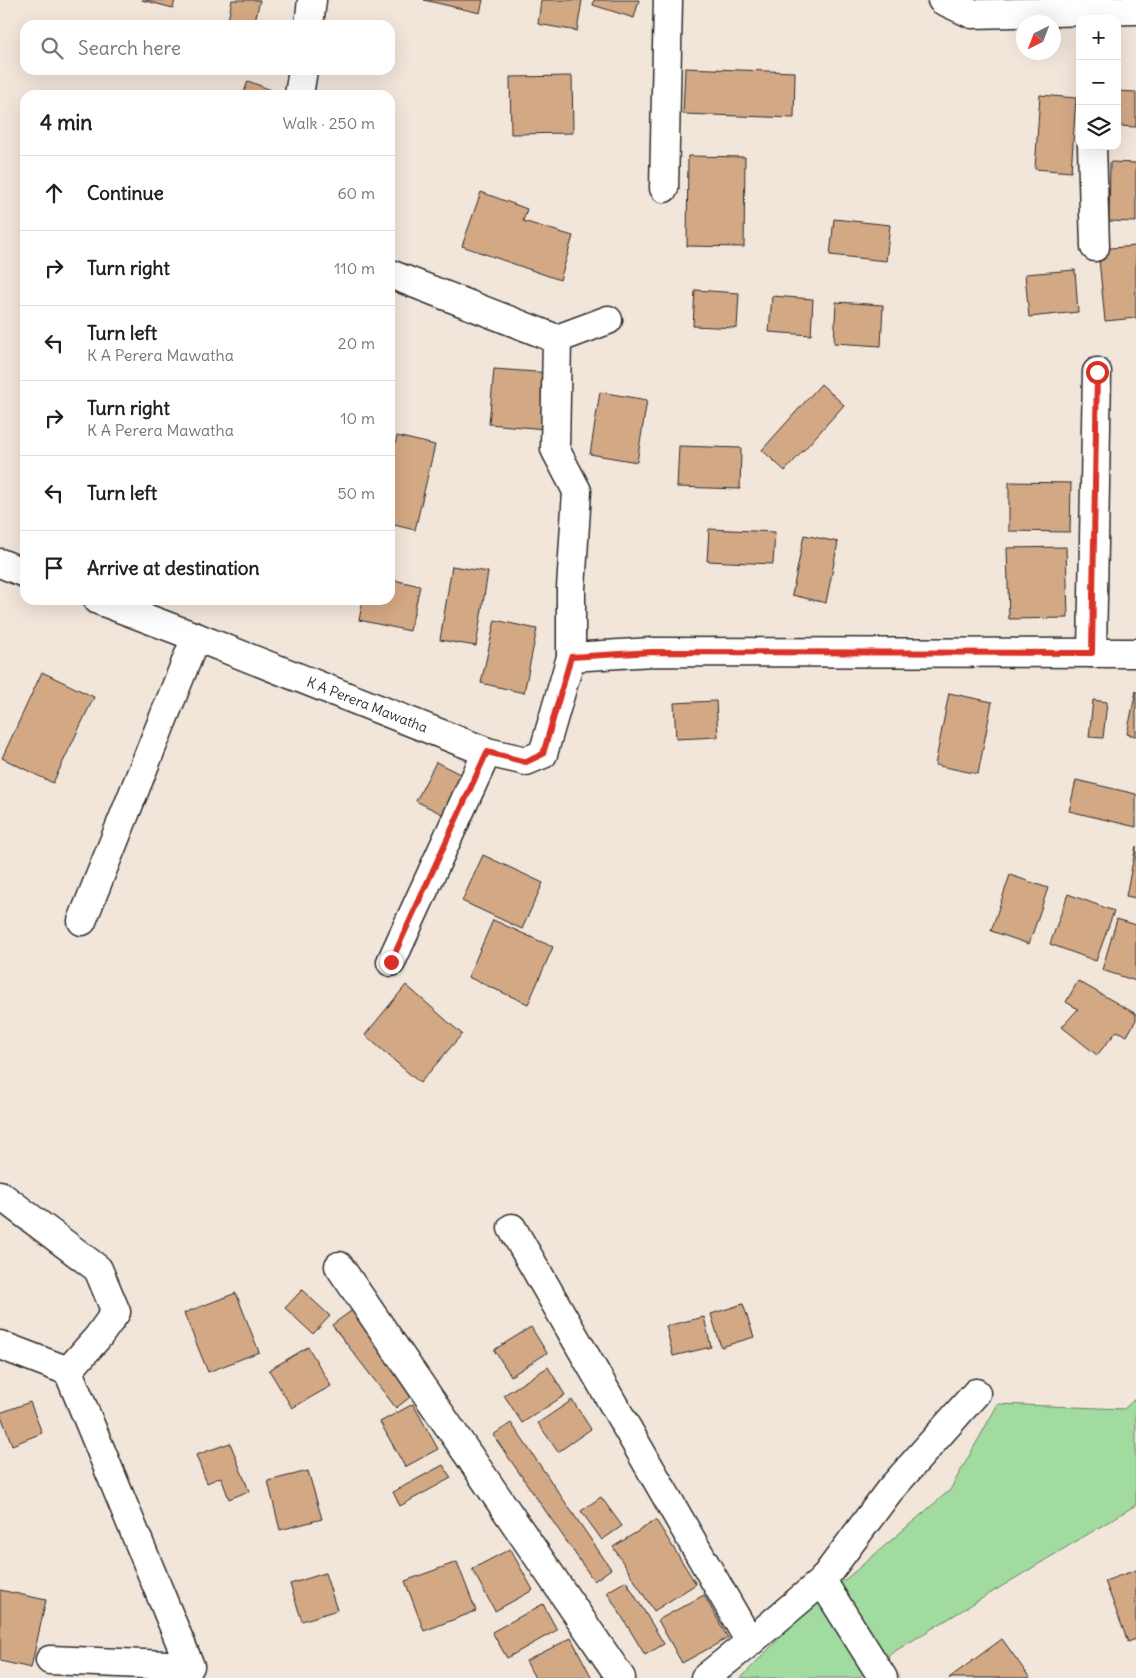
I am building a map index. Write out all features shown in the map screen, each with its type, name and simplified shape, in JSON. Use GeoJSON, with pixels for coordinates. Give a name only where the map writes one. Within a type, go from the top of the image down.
{"type":"FeatureCollection","features":[{"type":"Feature","properties":{"kind":"street"},"geometry":{"type":"LineString","coordinates":[[310,20],[312,0]]}},
{"type":"Feature","properties":{"kind":"street"},"geometry":{"type":"LineString","coordinates":[[664,188],[668,0]]}},
{"type":"Feature","properties":{"kind":"street"},"geometry":{"type":"LineString","coordinates":[[942,0],[972,14],[1076,16]]}},
{"type":"Feature","properties":{"kind":"street"},"geometry":{"type":"LineString","coordinates":[[1097,15],[1136,10]]}},
{"type":"Feature","properties":{"kind":"street"},"geometry":{"type":"LineString","coordinates":[[300,90],[302,75]]}},
{"type":"Feature","properties":{"kind":"street"},"geometry":{"type":"LineString","coordinates":[[1092,150],[1095,247]]}},
{"type":"Feature","properties":{"kind":"street"},"geometry":{"type":"LineString","coordinates":[[395,276],[557,339],[608,320]]}},
{"type":"Feature","properties":{"kind":"street","name":"K A Perera Mawatha"},"geometry":{"type":"LineString","coordinates":[[111,605],[487,752],[526,762],[543,754],[571,657],[571,589],[578,491],[555,449],[557,339]]}},
{"type":"Feature","properties":{"kind":"street"},"geometry":{"type":"LineString","coordinates":[[1092,653],[1097,372]]}},
{"type":"Feature","properties":{"kind":"street"},"geometry":{"type":"LineString","coordinates":[[0,563],[20,571]]}},
{"type":"Feature","properties":{"kind":"street"},"geometry":{"type":"LineString","coordinates":[[82,921],[196,637]]}},
{"type":"Feature","properties":{"kind":"street"},"geometry":{"type":"LineString","coordinates":[[571,657],[652,652],[1136,653]]}},
{"type":"Feature","properties":{"kind":"street"},"geometry":{"type":"LineString","coordinates":[[391,962],[487,752]]}},
{"type":"Feature","properties":{"kind":"street"},"geometry":{"type":"LineString","coordinates":[[0,1195],[98,1269],[116,1312],[98,1337],[68,1371]]}},
{"type":"Feature","properties":{"kind":"street"},"geometry":{"type":"LineString","coordinates":[[512,1228],[750,1642]]}},
{"type":"Feature","properties":{"kind":"street"},"geometry":{"type":"LineString","coordinates":[[339,1266],[621,1678]]}},
{"type":"Feature","properties":{"kind":"street"},"geometry":{"type":"LineString","coordinates":[[0,1345],[68,1371],[190,1666],[50,1660]]}},
{"type":"Feature","properties":{"kind":"street"},"geometry":{"type":"LineString","coordinates":[[705,1678],[822,1581],[889,1492],[976,1393]]}},
{"type":"Feature","properties":{"kind":"street"},"geometry":{"type":"LineString","coordinates":[[822,1581],[883,1678]]}},
{"type":"Feature","properties":{"kind":"green space"},"geometry":{"type":"Polygon","coordinates":[[[1136,1398],[1136,1505],[872,1665],[859,1678],[741,1678],[790,1627],[950,1490],[998,1404],[1124,1409],[1136,1398]]]}},
{"type":"Feature","properties":{"kind":"building"},"geometry":{"type":"Polygon","coordinates":[[[142,0],[175,0],[173,8],[142,0]]]}},
{"type":"Feature","properties":{"kind":"building"},"geometry":{"type":"Polygon","coordinates":[[[232,0],[260,0],[255,20],[228,20],[232,0]]]}},
{"type":"Feature","properties":{"kind":"building"},"geometry":{"type":"Polygon","coordinates":[[[424,0],[483,0],[480,13],[424,0]]]}},
{"type":"Feature","properties":{"kind":"building"},"geometry":{"type":"Polygon","coordinates":[[[541,0],[582,0],[577,31],[538,24],[541,0]]]}},
{"type":"Feature","properties":{"kind":"building"},"geometry":{"type":"Polygon","coordinates":[[[594,0],[639,0],[634,18],[593,5],[594,0]]]}},
{"type":"Feature","properties":{"kind":"building"},"geometry":{"type":"Polygon","coordinates":[[[685,68],[795,72],[794,118],[683,114],[685,68]]]}},
{"type":"Feature","properties":{"kind":"building"},"geometry":{"type":"Polygon","coordinates":[[[572,76],[573,133],[511,134],[510,77],[572,76]]]}},
{"type":"Feature","properties":{"kind":"building"},"geometry":{"type":"Polygon","coordinates":[[[248,81],[271,90],[245,90],[248,81]]]}},
{"type":"Feature","properties":{"kind":"building"},"geometry":{"type":"Polygon","coordinates":[[[1121,91],[1136,92],[1136,127],[1121,126],[1121,91]]]}},
{"type":"Feature","properties":{"kind":"building"},"geometry":{"type":"Polygon","coordinates":[[[1040,95],[1076,98],[1071,172],[1035,169],[1040,95]]]}},
{"type":"Feature","properties":{"kind":"building"},"geometry":{"type":"Polygon","coordinates":[[[688,156],[745,157],[744,247],[687,246],[688,156]]]}},
{"type":"Feature","properties":{"kind":"building"},"geometry":{"type":"Polygon","coordinates":[[[1110,162],[1136,163],[1136,222],[1109,221],[1110,162]]]}},
{"type":"Feature","properties":{"kind":"building"},"geometry":{"type":"Polygon","coordinates":[[[481,192],[527,209],[523,221],[573,236],[560,280],[462,246],[481,192]]]}},
{"type":"Feature","properties":{"kind":"building"},"geometry":{"type":"Polygon","coordinates":[[[834,219],[890,225],[886,261],[830,255],[834,219]]]}},
{"type":"Feature","properties":{"kind":"building"},"geometry":{"type":"Polygon","coordinates":[[[1136,246],[1136,318],[1105,321],[1098,249],[1136,246]]]}},
{"type":"Feature","properties":{"kind":"building"},"geometry":{"type":"Polygon","coordinates":[[[1075,270],[1078,312],[1029,317],[1025,274],[1075,270]]]}},
{"type":"Feature","properties":{"kind":"building"},"geometry":{"type":"Polygon","coordinates":[[[695,290],[739,293],[737,328],[693,326],[695,290]]]}},
{"type":"Feature","properties":{"kind":"building"},"geometry":{"type":"Polygon","coordinates":[[[772,296],[813,299],[811,335],[769,332],[772,296]]]}},
{"type":"Feature","properties":{"kind":"building"},"geometry":{"type":"Polygon","coordinates":[[[836,302],[883,305],[881,346],[834,343],[836,302]]]}},
{"type":"Feature","properties":{"kind":"building"},"geometry":{"type":"Polygon","coordinates":[[[494,369],[550,373],[545,429],[489,424],[494,369]]]}},
{"type":"Feature","properties":{"kind":"building"},"geometry":{"type":"Polygon","coordinates":[[[821,384],[844,405],[785,471],[762,450],[821,384]]]}},
{"type":"Feature","properties":{"kind":"building"},"geometry":{"type":"Polygon","coordinates":[[[600,392],[647,400],[637,462],[590,454],[600,392]]]}},
{"type":"Feature","properties":{"kind":"building"},"geometry":{"type":"Polygon","coordinates":[[[397,436],[435,445],[415,530],[395,525],[395,445],[397,436]]]}},
{"type":"Feature","properties":{"kind":"building"},"geometry":{"type":"Polygon","coordinates":[[[679,446],[741,448],[740,489],[677,487],[679,446]]]}},
{"type":"Feature","properties":{"kind":"building"},"geometry":{"type":"Polygon","coordinates":[[[1009,482],[1071,483],[1070,532],[1009,531],[1009,482]]]}},
{"type":"Feature","properties":{"kind":"building"},"geometry":{"type":"Polygon","coordinates":[[[709,529],[775,532],[773,564],[707,561],[709,529]]]}},
{"type":"Feature","properties":{"kind":"building"},"geometry":{"type":"Polygon","coordinates":[[[804,535],[838,542],[826,603],[792,595],[804,535]]]}},
{"type":"Feature","properties":{"kind":"building"},"geometry":{"type":"Polygon","coordinates":[[[1066,547],[1068,618],[1009,619],[1007,548],[1066,547]]]}},
{"type":"Feature","properties":{"kind":"building"},"geometry":{"type":"Polygon","coordinates":[[[452,566],[488,572],[476,646],[440,640],[452,566]]]}},
{"type":"Feature","properties":{"kind":"building"},"geometry":{"type":"Polygon","coordinates":[[[395,580],[420,586],[410,631],[359,620],[362,605],[395,605],[395,580]]]}},
{"type":"Feature","properties":{"kind":"building"},"geometry":{"type":"Polygon","coordinates":[[[495,620],[537,629],[524,693],[481,683],[495,620]]]}},
{"type":"Feature","properties":{"kind":"building"},"geometry":{"type":"Polygon","coordinates":[[[42,672],[94,697],[53,783],[2,758],[42,672]]]}},
{"type":"Feature","properties":{"kind":"building"},"geometry":{"type":"Polygon","coordinates":[[[1136,691],[1136,736],[1127,734],[1136,691]]]}},
{"type":"Feature","properties":{"kind":"building"},"geometry":{"type":"Polygon","coordinates":[[[949,693],[992,702],[978,774],[935,765],[949,693]]]}},
{"type":"Feature","properties":{"kind":"building"},"geometry":{"type":"Polygon","coordinates":[[[1093,700],[1107,702],[1103,738],[1089,737],[1093,700]]]}},
{"type":"Feature","properties":{"kind":"building"},"geometry":{"type":"Polygon","coordinates":[[[716,701],[718,737],[676,739],[674,703],[716,701]]]}},
{"type":"Feature","properties":{"kind":"building"},"geometry":{"type":"Polygon","coordinates":[[[436,762],[472,780],[452,819],[416,801],[436,762]]]}},
{"type":"Feature","properties":{"kind":"building"},"geometry":{"type":"Polygon","coordinates":[[[1076,780],[1136,794],[1136,827],[1069,811],[1076,780]]]}},
{"type":"Feature","properties":{"kind":"building"},"geometry":{"type":"Polygon","coordinates":[[[1136,846],[1136,898],[1126,896],[1136,846]]]}},
{"type":"Feature","properties":{"kind":"building"},"geometry":{"type":"Polygon","coordinates":[[[483,855],[543,883],[522,929],[462,901],[483,855]]]}},
{"type":"Feature","properties":{"kind":"building"},"geometry":{"type":"Polygon","coordinates":[[[1010,875],[1048,888],[1029,944],[991,931],[1010,875]]]}},
{"type":"Feature","properties":{"kind":"building"},"geometry":{"type":"Polygon","coordinates":[[[1068,894],[1114,911],[1096,961],[1050,944],[1068,894]]]}},
{"type":"Feature","properties":{"kind":"building"},"geometry":{"type":"Polygon","coordinates":[[[1117,919],[1136,925],[1136,981],[1102,970],[1117,919]]]}},
{"type":"Feature","properties":{"kind":"building"},"geometry":{"type":"Polygon","coordinates":[[[493,920],[553,947],[528,1004],[468,977],[493,920]]]}},
{"type":"Feature","properties":{"kind":"building"},"geometry":{"type":"Polygon","coordinates":[[[1078,981],[1136,1014],[1136,1020],[1127,1036],[1117,1031],[1097,1055],[1062,1027],[1078,1009],[1066,1002],[1078,981]]]}},
{"type":"Feature","properties":{"kind":"building"},"geometry":{"type":"Polygon","coordinates":[[[406,985],[462,1034],[420,1083],[365,1035],[406,985]]]}},
{"type":"Feature","properties":{"kind":"building"},"geometry":{"type":"Polygon","coordinates":[[[302,1290],[330,1316],[313,1334],[285,1308],[302,1290]]]}},
{"type":"Feature","properties":{"kind":"building"},"geometry":{"type":"Polygon","coordinates":[[[236,1293],[259,1352],[208,1372],[184,1313],[236,1293]]]}},
{"type":"Feature","properties":{"kind":"building"},"geometry":{"type":"Polygon","coordinates":[[[743,1304],[754,1337],[721,1347],[711,1314],[743,1304]]]}},
{"type":"Feature","properties":{"kind":"building"},"geometry":{"type":"Polygon","coordinates":[[[355,1308],[419,1390],[396,1408],[332,1325],[355,1308]]]}},
{"type":"Feature","properties":{"kind":"building"},"geometry":{"type":"Polygon","coordinates":[[[704,1317],[711,1347],[673,1356],[666,1326],[704,1317]]]}},
{"type":"Feature","properties":{"kind":"building"},"geometry":{"type":"Polygon","coordinates":[[[531,1327],[547,1353],[511,1376],[494,1350],[531,1327]]]}},
{"type":"Feature","properties":{"kind":"building"},"geometry":{"type":"Polygon","coordinates":[[[308,1347],[331,1386],[292,1408],[269,1370],[308,1347]]]}},
{"type":"Feature","properties":{"kind":"building"},"geometry":{"type":"Polygon","coordinates":[[[548,1367],[565,1395],[522,1423],[504,1395],[548,1367]]]}},
{"type":"Feature","properties":{"kind":"building"},"geometry":{"type":"Polygon","coordinates":[[[572,1400],[591,1429],[558,1452],[538,1423],[572,1400]]]}},
{"type":"Feature","properties":{"kind":"building"},"geometry":{"type":"Polygon","coordinates":[[[30,1402],[42,1433],[12,1445],[0,1413],[30,1402]]]}},
{"type":"Feature","properties":{"kind":"building"},"geometry":{"type":"Polygon","coordinates":[[[413,1404],[438,1449],[405,1467],[380,1422],[413,1404]]]}},
{"type":"Feature","properties":{"kind":"building"},"geometry":{"type":"Polygon","coordinates":[[[511,1423],[611,1569],[594,1581],[493,1435],[511,1423]]]}},
{"type":"Feature","properties":{"kind":"building"},"geometry":{"type":"Polygon","coordinates":[[[230,1443],[249,1491],[229,1499],[221,1477],[207,1483],[196,1455],[230,1443]]]}},
{"type":"Feature","properties":{"kind":"building"},"geometry":{"type":"Polygon","coordinates":[[[443,1465],[451,1478],[400,1506],[393,1492],[443,1465]]]}},
{"type":"Feature","properties":{"kind":"building"},"geometry":{"type":"Polygon","coordinates":[[[308,1471],[322,1519],[280,1530],[268,1481],[308,1471]]]}},
{"type":"Feature","properties":{"kind":"building"},"geometry":{"type":"Polygon","coordinates":[[[601,1497],[622,1526],[602,1540],[581,1511],[601,1497]]]}},
{"type":"Feature","properties":{"kind":"building"},"geometry":{"type":"Polygon","coordinates":[[[656,1520],[696,1584],[654,1611],[613,1547],[656,1520]]]}},
{"type":"Feature","properties":{"kind":"building"},"geometry":{"type":"Polygon","coordinates":[[[510,1549],[533,1590],[495,1611],[472,1569],[510,1549]]]}},
{"type":"Feature","properties":{"kind":"building"},"geometry":{"type":"Polygon","coordinates":[[[457,1562],[476,1611],[424,1631],[405,1581],[457,1562]]]}},
{"type":"Feature","properties":{"kind":"building"},"geometry":{"type":"Polygon","coordinates":[[[1136,1570],[1136,1639],[1128,1642],[1105,1581],[1136,1570]]]}},
{"type":"Feature","properties":{"kind":"building"},"geometry":{"type":"Polygon","coordinates":[[[325,1573],[337,1610],[302,1621],[290,1584],[325,1573]]]}},
{"type":"Feature","properties":{"kind":"building"},"geometry":{"type":"Polygon","coordinates":[[[626,1581],[664,1644],[645,1655],[607,1592],[626,1581]]]}},
{"type":"Feature","properties":{"kind":"building"},"geometry":{"type":"Polygon","coordinates":[[[0,1590],[46,1600],[31,1668],[0,1661],[0,1590]]]}},
{"type":"Feature","properties":{"kind":"building"},"geometry":{"type":"Polygon","coordinates":[[[704,1595],[728,1638],[682,1663],[658,1620],[704,1595]]]}},
{"type":"Feature","properties":{"kind":"building"},"geometry":{"type":"Polygon","coordinates":[[[543,1604],[557,1630],[507,1658],[492,1632],[543,1604]]]}},
{"type":"Feature","properties":{"kind":"building"},"geometry":{"type":"Polygon","coordinates":[[[571,1638],[592,1678],[535,1678],[526,1661],[571,1638]]]}},
{"type":"Feature","properties":{"kind":"building"},"geometry":{"type":"Polygon","coordinates":[[[1002,1639],[1030,1678],[949,1678],[1002,1639]]]}},
{"type":"Feature","properties":{"kind":"route"},"geometry":{"type":"LineString","coordinates":[[391,962],[487,752],[526,762],[543,754],[571,657],[652,652],[1092,653],[1097,372]]}}]}
